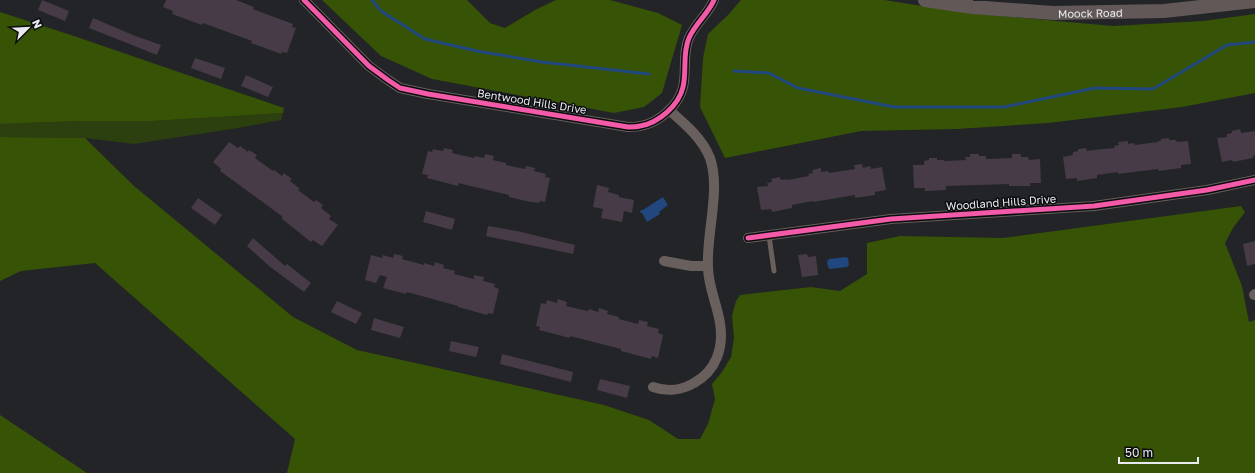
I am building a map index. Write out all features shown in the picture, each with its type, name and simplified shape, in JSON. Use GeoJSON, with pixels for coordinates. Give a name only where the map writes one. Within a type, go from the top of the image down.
{"type":"FeatureCollection","features":[{"type":"Feature","properties":{"kind":"main road","name":"Moock Road"},"geometry":{"type":"LineString","coordinates":[[925,0],[972,7],[1053,13],[1164,10],[1255,1]]}},
{"type":"Feature","properties":{"kind":"street","name":"Bentwood Hills Drive"},"geometry":{"type":"LineString","coordinates":[[304,0],[369,66],[400,88],[628,127],[641,126],[653,122],[669,110],[680,98],[683,86],[685,53],[688,39],[710,1],[722,0]]}},
{"type":"Feature","properties":{"kind":"street"},"geometry":{"type":"LineString","coordinates":[[653,387],[661,390],[683,388],[702,378],[709,371],[717,358],[720,341],[720,324],[710,286],[708,266],[713,195],[713,171],[706,148],[690,128],[669,110]]}},
{"type":"Feature","properties":{"kind":"street","name":"Woodland Hills Drive"},"geometry":{"type":"LineString","coordinates":[[748,238],[829,226],[891,219],[1094,206],[1207,190],[1255,180]]}},
{"type":"Feature","properties":{"kind":"street"},"geometry":{"type":"LineString","coordinates":[[664,260],[691,266],[708,266]]}},
{"type":"Feature","properties":{"kind":"lane"},"geometry":{"type":"LineString","coordinates":[[769,236],[774,271]]}},
{"type":"Feature","properties":{"kind":"green space"},"geometry":{"type":"Polygon","coordinates":[[[322,0],[467,0],[490,23],[505,28],[535,10],[556,0],[610,0],[658,13],[682,25],[662,93],[644,107],[614,113],[432,79],[381,56],[322,0]]]}},
{"type":"Feature","properties":{"kind":"green space"},"geometry":{"type":"Polygon","coordinates":[[[741,0],[884,0],[967,13],[1113,26],[1203,21],[1255,14],[1255,93],[1182,107],[1048,123],[957,129],[861,131],[725,158],[700,107],[703,58],[708,34],[741,0]]]}},
{"type":"Feature","properties":{"kind":"green space"},"geometry":{"type":"Polygon","coordinates":[[[0,12],[284,108],[283,113],[152,121],[81,121],[0,124],[0,12]]]}},
{"type":"Feature","properties":{"kind":"green space"},"geometry":{"type":"Polygon","coordinates":[[[283,113],[281,120],[134,144],[85,138],[0,137],[0,124],[81,121],[152,121],[283,113]]]}},
{"type":"Feature","properties":{"kind":"green space"},"geometry":{"type":"Polygon","coordinates":[[[0,137],[85,138],[134,186],[293,317],[357,350],[604,405],[649,420],[678,439],[700,439],[708,424],[715,399],[712,384],[722,372],[731,357],[734,338],[732,316],[736,301],[740,295],[811,287],[840,291],[867,274],[867,243],[900,236],[1003,238],[1241,206],[1245,212],[1233,228],[1225,243],[1242,286],[1249,322],[1255,320],[1255,473],[287,473],[295,439],[95,263],[21,271],[0,281],[0,137]]]}},
{"type":"Feature","properties":{"kind":"green space"},"geometry":{"type":"Polygon","coordinates":[[[0,415],[87,473],[0,473],[0,415]]]}},
{"type":"Feature","properties":{"kind":"water"},"geometry":{"type":"Polygon","coordinates":[[[663,197],[668,205],[659,212],[660,214],[647,222],[640,212],[641,210],[663,197]]]}},
{"type":"Feature","properties":{"kind":"water"},"geometry":{"type":"Polygon","coordinates":[[[848,258],[849,265],[847,267],[830,269],[828,267],[827,262],[829,259],[848,258]]]}},
{"type":"Feature","properties":{"kind":"building"},"geometry":{"type":"Polygon","coordinates":[[[42,0],[69,11],[65,21],[38,10],[42,0]]]}},
{"type":"Feature","properties":{"kind":"building"},"geometry":{"type":"Polygon","coordinates":[[[166,0],[236,0],[254,7],[253,9],[293,24],[292,27],[296,28],[287,53],[282,52],[281,54],[251,43],[252,41],[203,23],[202,25],[172,14],[173,11],[163,7],[166,0]]]}},
{"type":"Feature","properties":{"kind":"building"},"geometry":{"type":"Polygon","coordinates":[[[93,18],[161,45],[157,55],[89,28],[93,18]]]}},
{"type":"Feature","properties":{"kind":"building"},"geometry":{"type":"Polygon","coordinates":[[[195,58],[225,68],[221,79],[191,68],[195,58]]]}},
{"type":"Feature","properties":{"kind":"building"},"geometry":{"type":"Polygon","coordinates":[[[246,75],[273,87],[268,97],[241,86],[246,75]]]}},
{"type":"Feature","properties":{"kind":"building"},"geometry":{"type":"Polygon","coordinates":[[[1240,129],[1241,133],[1255,131],[1255,155],[1253,158],[1233,162],[1232,160],[1222,162],[1217,138],[1227,137],[1227,134],[1240,129]]]}},
{"type":"Feature","properties":{"kind":"building"},"geometry":{"type":"Polygon","coordinates":[[[1169,138],[1169,140],[1176,140],[1177,142],[1188,141],[1191,164],[1181,165],[1181,168],[1159,171],[1158,169],[1097,175],[1097,178],[1077,181],[1077,178],[1066,179],[1063,157],[1073,155],[1073,152],[1078,151],[1078,149],[1086,148],[1087,151],[1115,148],[1114,146],[1119,145],[1118,142],[1128,141],[1128,144],[1134,143],[1135,145],[1158,142],[1161,141],[1161,139],[1169,138]]]}},
{"type":"Feature","properties":{"kind":"building"},"geometry":{"type":"Polygon","coordinates":[[[229,142],[238,148],[240,146],[248,152],[249,150],[257,155],[255,158],[273,171],[274,170],[282,176],[284,173],[292,179],[290,181],[300,189],[298,190],[314,202],[316,200],[323,205],[321,208],[331,216],[329,219],[338,225],[322,246],[313,240],[311,242],[281,218],[283,217],[220,171],[221,169],[213,162],[229,142]]]}},
{"type":"Feature","properties":{"kind":"building"},"geometry":{"type":"Polygon","coordinates":[[[444,148],[453,150],[452,153],[474,158],[475,156],[484,158],[485,154],[494,156],[493,160],[506,163],[506,165],[525,169],[526,166],[535,168],[534,171],[546,174],[545,177],[550,178],[545,202],[540,201],[539,203],[526,201],[509,197],[509,195],[458,183],[458,186],[427,178],[428,175],[422,174],[428,151],[432,152],[433,149],[443,151],[444,148]]]}},
{"type":"Feature","properties":{"kind":"building"},"geometry":{"type":"Polygon","coordinates":[[[970,154],[986,156],[986,159],[1012,158],[1012,154],[1021,154],[1021,157],[1028,157],[1029,160],[1040,159],[1041,183],[1030,183],[1030,186],[1009,186],[1009,184],[946,186],[946,190],[925,191],[925,188],[914,188],[913,165],[924,165],[924,161],[929,160],[929,158],[937,158],[937,160],[944,161],[966,160],[965,157],[970,157],[970,154]]]}},
{"type":"Feature","properties":{"kind":"building"},"geometry":{"type":"Polygon","coordinates":[[[862,164],[863,168],[870,166],[871,169],[882,167],[886,190],[875,192],[875,195],[855,198],[855,195],[792,205],[792,208],[772,212],[771,209],[761,210],[757,187],[768,186],[767,183],[772,182],[771,179],[780,177],[781,180],[788,180],[809,176],[808,174],[813,173],[812,170],[821,168],[821,172],[828,171],[829,173],[855,169],[854,165],[862,164]]]}},
{"type":"Feature","properties":{"kind":"building"},"geometry":{"type":"Polygon","coordinates":[[[597,185],[609,188],[608,192],[619,195],[619,197],[634,200],[632,213],[624,211],[622,222],[601,218],[603,209],[593,207],[597,185]]]}},
{"type":"Feature","properties":{"kind":"building"},"geometry":{"type":"Polygon","coordinates":[[[198,198],[222,215],[215,225],[191,208],[198,198]]]}},
{"type":"Feature","properties":{"kind":"building"},"geometry":{"type":"Polygon","coordinates":[[[426,211],[455,219],[452,230],[423,222],[426,211]]]}},
{"type":"Feature","properties":{"kind":"building"},"geometry":{"type":"Polygon","coordinates":[[[488,226],[517,231],[575,245],[573,254],[486,236],[488,226]]]}},
{"type":"Feature","properties":{"kind":"building"},"geometry":{"type":"Polygon","coordinates":[[[253,238],[285,266],[287,264],[311,283],[304,292],[269,266],[247,246],[253,238]]]}},
{"type":"Feature","properties":{"kind":"building"},"geometry":{"type":"Polygon","coordinates":[[[1255,241],[1255,264],[1247,266],[1243,244],[1255,241]]]}},
{"type":"Feature","properties":{"kind":"building"},"geometry":{"type":"Polygon","coordinates":[[[394,254],[403,256],[402,259],[424,265],[424,263],[434,266],[435,262],[444,265],[443,268],[455,271],[454,274],[474,279],[474,275],[484,277],[483,281],[495,284],[494,287],[499,289],[493,314],[488,313],[487,315],[407,292],[406,294],[383,288],[387,277],[380,275],[376,283],[365,280],[371,255],[382,258],[383,255],[393,258],[394,254]]]}},
{"type":"Feature","properties":{"kind":"building"},"geometry":{"type":"Polygon","coordinates":[[[807,254],[808,257],[816,256],[818,275],[802,277],[798,255],[807,254]]]}},
{"type":"Feature","properties":{"kind":"building"},"geometry":{"type":"Polygon","coordinates":[[[558,299],[567,302],[566,306],[588,311],[589,309],[598,312],[599,308],[608,311],[607,314],[619,317],[619,319],[638,324],[639,320],[648,322],[647,326],[659,329],[658,333],[663,335],[658,358],[652,356],[651,359],[621,351],[621,349],[539,330],[540,327],[536,326],[541,303],[546,304],[547,300],[557,303],[558,299]]]}},
{"type":"Feature","properties":{"kind":"building"},"geometry":{"type":"Polygon","coordinates":[[[337,301],[362,313],[356,324],[331,312],[337,301]]]}},
{"type":"Feature","properties":{"kind":"building"},"geometry":{"type":"Polygon","coordinates":[[[374,318],[404,327],[400,338],[371,330],[374,318]]]}},
{"type":"Feature","properties":{"kind":"building"},"geometry":{"type":"Polygon","coordinates":[[[451,341],[479,347],[476,357],[449,351],[451,341]]]}},
{"type":"Feature","properties":{"kind":"building"},"geometry":{"type":"Polygon","coordinates":[[[502,354],[573,372],[571,382],[500,364],[502,354]]]}},
{"type":"Feature","properties":{"kind":"building"},"geometry":{"type":"Polygon","coordinates":[[[600,379],[630,386],[627,398],[597,390],[600,379]]]}},
{"type":"Feature","properties":{"kind":"waterway"},"geometry":{"type":"LineString","coordinates":[[372,0],[381,11],[425,39],[477,51],[542,62],[649,74]]}},
{"type":"Feature","properties":{"kind":"waterway"},"geometry":{"type":"LineString","coordinates":[[734,71],[769,73],[798,88],[894,107],[1004,107],[1095,88],[1153,89],[1227,45],[1255,42]]}},
{"type":"Feature","properties":{"kind":"cycle path"},"geometry":{"type":"LineString","coordinates":[[304,0],[369,66],[400,88],[628,127],[636,127],[654,121],[673,106],[681,94],[683,87],[685,75],[685,56],[689,38],[714,0]]}},
{"type":"Feature","properties":{"kind":"cycle path"},"geometry":{"type":"LineString","coordinates":[[748,238],[891,219],[1094,206],[1207,190],[1255,180]]}}]}
